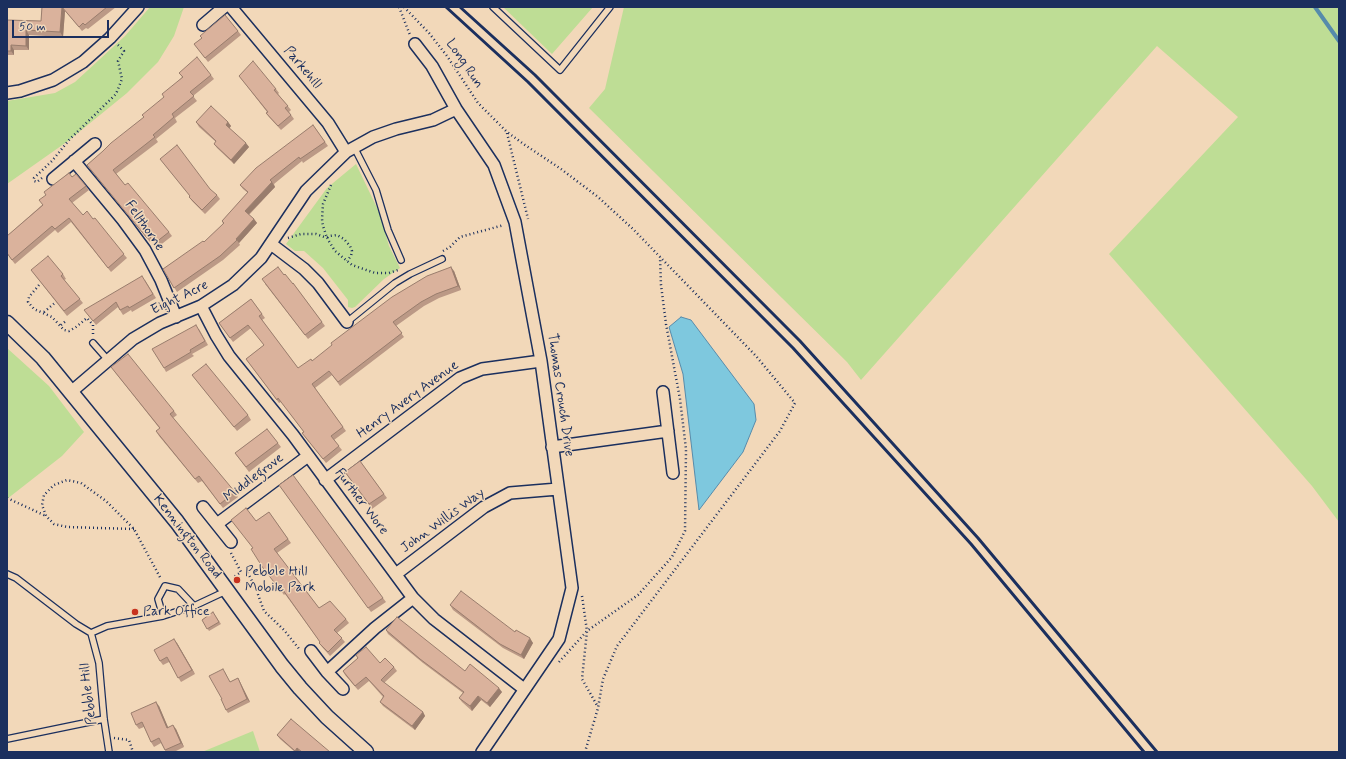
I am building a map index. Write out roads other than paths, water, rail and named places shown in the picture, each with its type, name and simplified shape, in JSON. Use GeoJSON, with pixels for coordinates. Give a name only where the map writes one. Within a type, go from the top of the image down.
{"type":"FeatureCollection","features":[{"type":"Feature","properties":{"kind":"street"},"geometry":{"type":"LineString","coordinates":[[7,93],[20,91],[53,80],[83,62],[110,38],[138,7]]}},
{"type":"Feature","properties":{"kind":"street"},"geometry":{"type":"LineString","coordinates":[[203,25],[224,7]]}},
{"type":"Feature","properties":{"kind":"street","name":"Parkehill"},"geometry":{"type":"LineString","coordinates":[[231,7],[350,149]]}},
{"type":"Feature","properties":{"kind":"street","name":"Thomas Crouch Drive"},"geometry":{"type":"LineString","coordinates":[[415,44],[432,66],[456,108],[494,165],[515,222],[541,361],[572,588],[559,639],[482,752]]}},
{"type":"Feature","properties":{"kind":"street","name":"Eight Acre"},"geometry":{"type":"LineString","coordinates":[[71,392],[108,360],[146,331],[201,306],[233,285],[256,264],[306,191],[350,149],[372,137],[396,129],[433,120],[456,108]]}},
{"type":"Feature","properties":{"kind":"street"},"geometry":{"type":"LineString","coordinates":[[53,179],[95,144]]}},
{"type":"Feature","properties":{"kind":"street","name":"Fellthorne"},"geometry":{"type":"LineString","coordinates":[[74,161],[123,220],[145,250],[161,280],[176,317]]}},
{"type":"Feature","properties":{"kind":"street"},"geometry":{"type":"LineString","coordinates":[[271,244],[304,269],[318,283],[347,322]]}},
{"type":"Feature","properties":{"kind":"street","name":"Further Wore"},"geometry":{"type":"LineString","coordinates":[[201,306],[229,356],[308,456],[413,598],[434,619],[524,689]]}},
{"type":"Feature","properties":{"kind":"street","name":"Kennington Road"},"geometry":{"type":"LineString","coordinates":[[7,324],[43,358],[177,522],[282,666],[300,688],[327,717],[366,752]]}},
{"type":"Feature","properties":{"kind":"street","name":"Henry Avery Avenue"},"geometry":{"type":"LineString","coordinates":[[326,480],[460,378],[482,369],[541,361]]}},
{"type":"Feature","properties":{"kind":"street"},"geometry":{"type":"LineString","coordinates":[[663,392],[673,473]]}},
{"type":"Feature","properties":{"kind":"street"},"geometry":{"type":"LineString","coordinates":[[552,447],[668,431]]}},
{"type":"Feature","properties":{"kind":"street","name":"Middlegrove"},"geometry":{"type":"LineString","coordinates":[[217,524],[308,456]]}},
{"type":"Feature","properties":{"kind":"street","name":"John Willis Way"},"geometry":{"type":"LineString","coordinates":[[396,574],[490,503],[510,493],[558,489]]}},
{"type":"Feature","properties":{"kind":"street"},"geometry":{"type":"LineString","coordinates":[[203,507],[231,542]]}},
{"type":"Feature","properties":{"kind":"street"},"geometry":{"type":"LineString","coordinates":[[327,672],[375,628],[413,598]]}},
{"type":"Feature","properties":{"kind":"street"},"geometry":{"type":"LineString","coordinates":[[311,651],[327,672],[343,689]]}},
{"type":"Feature","properties":{"kind":"lane"},"geometry":{"type":"LineString","coordinates":[[493,7],[560,70],[610,7]]}},
{"type":"Feature","properties":{"kind":"lane"},"geometry":{"type":"LineString","coordinates":[[350,149],[376,190],[388,230],[401,260]]}},
{"type":"Feature","properties":{"kind":"lane"},"geometry":{"type":"LineString","coordinates":[[347,322],[395,283],[442,259]]}},
{"type":"Feature","properties":{"kind":"lane"},"geometry":{"type":"LineString","coordinates":[[93,343],[108,360]]}},
{"type":"Feature","properties":{"kind":"lane"},"geometry":{"type":"LineString","coordinates":[[7,574],[16,578],[76,624],[91,633],[107,626],[163,616],[194,606],[228,590]]}},
{"type":"Feature","properties":{"kind":"lane"},"geometry":{"type":"LineString","coordinates":[[163,616],[158,599],[165,586],[178,589],[194,606]]}},
{"type":"Feature","properties":{"kind":"lane","name":"Pebble Hill"},"geometry":{"type":"LineString","coordinates":[[91,633],[99,663],[104,719],[109,752]]}},
{"type":"Feature","properties":{"kind":"lane"},"geometry":{"type":"LineString","coordinates":[[7,739],[104,719]]}},
{"type":"Feature","properties":{"kind":"water"},"geometry":{"type":"Polygon","coordinates":[[[681,317],[691,320],[754,404],[756,420],[743,452],[699,510],[683,374],[669,327],[681,317]]]}},
{"type":"Feature","properties":{"kind":"waterway"},"geometry":{"type":"LineString","coordinates":[[1315,7],[1339,41]]}},
{"type":"Feature","properties":{"kind":"railway"},"geometry":{"type":"LineString","coordinates":[[446,7],[528,82],[793,348],[971,544],[1144,752]]}},
{"type":"Feature","properties":{"kind":"railway"},"geometry":{"type":"LineString","coordinates":[[460,7],[535,75],[800,341],[978,538],[1157,752]]}},
{"type":"Feature","properties":{"kind":"place","name":"Pebble Hill Mobile Park"},"geometry":{"type":"Point","coordinates":[237,580]}},
{"type":"Feature","properties":{"kind":"place","name":"Park Office"},"geometry":{"type":"Point","coordinates":[135,612]}}]}
